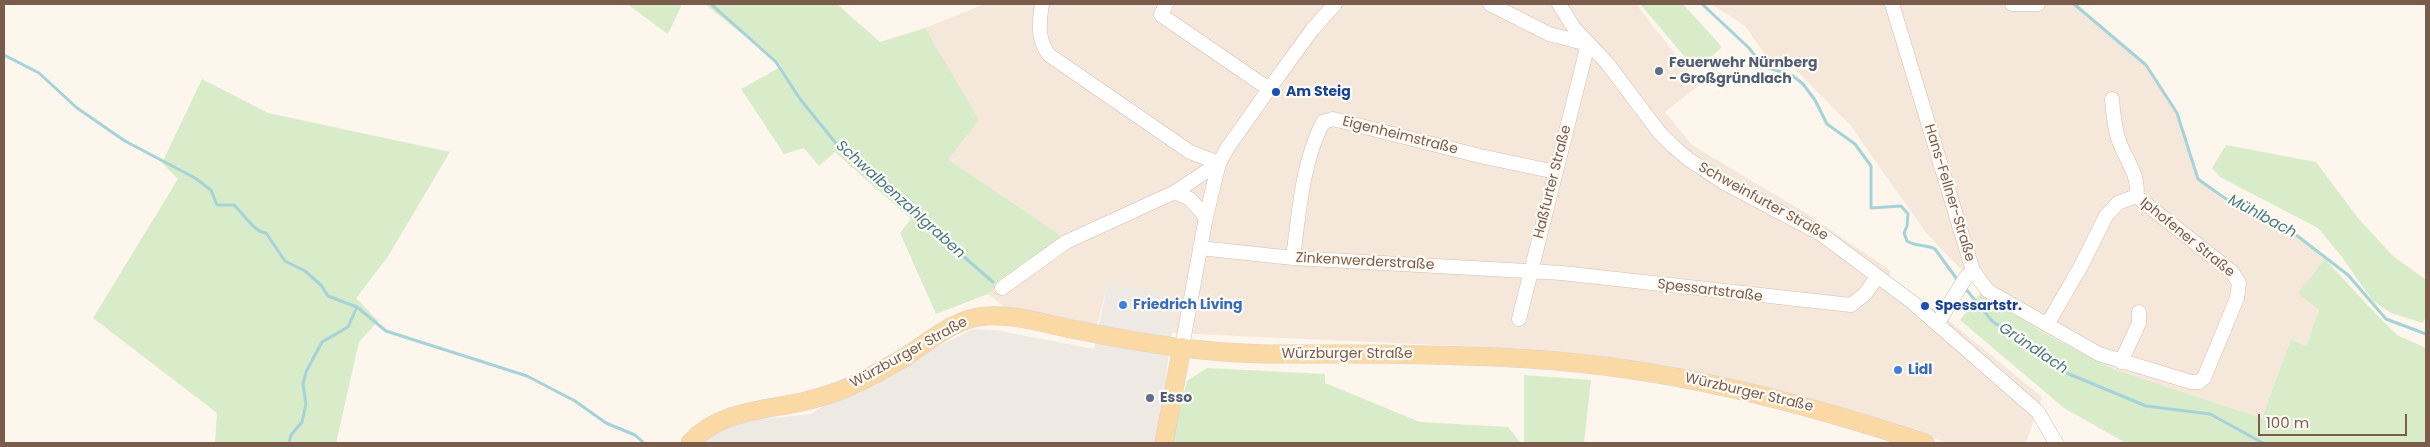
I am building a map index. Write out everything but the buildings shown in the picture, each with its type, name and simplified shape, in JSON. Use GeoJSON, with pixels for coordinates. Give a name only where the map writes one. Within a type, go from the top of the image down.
{"type":"FeatureCollection","features":[{"type":"Feature","properties":{"kind":"main road","name":"Würzburger Straße"},"geometry":{"type":"LineString","coordinates":[[690,443],[706,429],[734,415],[827,395],[850,386],[893,364],[954,326],[967,320],[985,316],[1010,317],[1083,332],[1182,347],[1263,354],[1451,355],[1518,358],[1647,372],[1740,389],[1809,406],[1925,443]]}},
{"type":"Feature","properties":{"kind":"main road"},"geometry":{"type":"LineString","coordinates":[[1164,443],[1182,347]]}},
{"type":"Feature","properties":{"kind":"street"},"geometry":{"type":"LineString","coordinates":[[1042,4],[1040,32],[1044,48],[1049,55],[1217,169]]}},
{"type":"Feature","properties":{"kind":"street"},"geometry":{"type":"LineString","coordinates":[[1166,4],[1161,15],[1269,89]]}},
{"type":"Feature","properties":{"kind":"street"},"geometry":{"type":"LineString","coordinates":[[1182,347],[1206,217],[1217,169],[1228,147],[1269,89],[1312,30],[1336,4]]}},
{"type":"Feature","properties":{"kind":"street"},"geometry":{"type":"LineString","coordinates":[[1490,4],[1539,29],[1570,34]]}},
{"type":"Feature","properties":{"kind":"street","name":"Schweinfurter Straße"},"geometry":{"type":"LineString","coordinates":[[1559,4],[1570,34],[1588,44],[1607,63],[1659,132],[1688,159],[1723,182],[1821,234],[1877,277],[1937,324],[2038,412],[2054,442]]}},
{"type":"Feature","properties":{"kind":"street","name":"Hans-Fellner-Straße"},"geometry":{"type":"LineString","coordinates":[[1892,4],[1969,274],[1988,290],[2099,354],[2191,382]]}},
{"type":"Feature","properties":{"kind":"street"},"geometry":{"type":"LineString","coordinates":[[2012,4],[2038,4]]}},
{"type":"Feature","properties":{"kind":"street","name":"Haßfurter Straße"},"geometry":{"type":"LineString","coordinates":[[1518,319],[1588,44]]}},
{"type":"Feature","properties":{"kind":"street","name":"Iphofener Straße"},"geometry":{"type":"LineString","coordinates":[[2112,99],[2114,123],[2118,139],[2135,178],[2136,196]]}},
{"type":"Feature","properties":{"kind":"street","name":"Eigenheimstraße"},"geometry":{"type":"LineString","coordinates":[[1293,258],[1304,184],[1318,131],[1323,122],[1333,119],[1480,156],[1556,172]]}},
{"type":"Feature","properties":{"kind":"street"},"geometry":{"type":"LineString","coordinates":[[1002,288],[1066,242],[1175,192],[1217,169]]}},
{"type":"Feature","properties":{"kind":"street"},"geometry":{"type":"LineString","coordinates":[[1175,192],[1190,199],[1206,217]]}},
{"type":"Feature","properties":{"kind":"street","name":"Iphofener Straße"},"geometry":{"type":"LineString","coordinates":[[2047,325],[2081,266],[2106,216],[2118,203],[2136,196]]}},
{"type":"Feature","properties":{"kind":"street","name":"Iphofener Straße"},"geometry":{"type":"LineString","coordinates":[[2136,196],[2232,272],[2239,283],[2237,298],[2204,378],[2199,382],[2191,382]]}},
{"type":"Feature","properties":{"kind":"street","name":"Zinkenwerderstraße"},"geometry":{"type":"LineString","coordinates":[[1200,248],[1293,258],[1530,271]]}},
{"type":"Feature","properties":{"kind":"street","name":"Spessartstraße"},"geometry":{"type":"LineString","coordinates":[[1530,271],[1851,305],[1865,294],[1877,277]]}},
{"type":"Feature","properties":{"kind":"street"},"geometry":{"type":"LineString","coordinates":[[1937,324],[1969,274]]}},
{"type":"Feature","properties":{"kind":"street"},"geometry":{"type":"LineString","coordinates":[[2121,362],[2139,323],[2139,312]]}},
{"type":"Feature","properties":{"kind":"shaded area"},"geometry":{"type":"Polygon","coordinates":[[[985,4],[1636,4],[1699,85],[1665,112],[1692,145],[1804,212],[1891,271],[1888,278],[1947,319],[2042,397],[2026,443],[1947,443],[1854,411],[1680,369],[1584,354],[1461,346],[1172,333],[1176,297],[1108,282],[1097,326],[1008,310],[988,294],[1022,264],[1038,255],[1057,233],[948,159],[925,28],[985,4]]]}},
{"type":"Feature","properties":{"kind":"shaded area"},"geometry":{"type":"Polygon","coordinates":[[[1711,4],[2071,4],[2081,11],[2146,65],[2177,113],[2198,179],[2232,207],[2291,231],[2325,259],[2299,293],[2319,310],[2306,346],[2291,339],[2262,418],[2113,369],[2042,332],[1982,291],[1927,234],[1850,125],[1793,67],[1774,67],[1745,26],[1711,4]]]}},
{"type":"Feature","properties":{"kind":"shaded area"},"geometry":{"type":"Polygon","coordinates":[[[1108,281],[1177,297],[1167,368],[1165,413],[1157,443],[702,443],[719,430],[745,421],[811,414],[843,394],[973,329],[995,330],[1094,349],[1108,281]]]}},
{"type":"Feature","properties":{"kind":"green space"},"geometry":{"type":"Polygon","coordinates":[[[627,4],[682,4],[668,34],[627,4]]]}},
{"type":"Feature","properties":{"kind":"green space"},"geometry":{"type":"Polygon","coordinates":[[[705,4],[837,4],[880,42],[925,28],[979,120],[948,159],[1057,233],[1062,239],[1022,264],[988,294],[936,314],[900,233],[911,219],[835,152],[819,166],[804,148],[784,154],[741,89],[782,66],[705,4]]]}},
{"type":"Feature","properties":{"kind":"green space"},"geometry":{"type":"Polygon","coordinates":[[[1640,4],[1683,4],[1722,47],[1696,70],[1640,4]]]}},
{"type":"Feature","properties":{"kind":"green space"},"geometry":{"type":"Polygon","coordinates":[[[202,79],[268,113],[450,152],[387,258],[356,298],[378,321],[359,342],[336,443],[215,443],[217,413],[93,318],[178,179],[162,163],[202,79]]]}},
{"type":"Feature","properties":{"kind":"green space"},"geometry":{"type":"Polygon","coordinates":[[[2226,145],[2316,162],[2358,218],[2392,255],[2426,280],[2426,316],[2423,323],[2391,313],[2372,300],[2342,257],[2318,228],[2220,177],[2212,168],[2226,145]]]}},
{"type":"Feature","properties":{"kind":"green space"},"geometry":{"type":"Polygon","coordinates":[[[2325,259],[2397,335],[2426,348],[2426,443],[2126,443],[2064,408],[1960,320],[1982,291],[2042,332],[2113,369],[2262,418],[2291,339],[2306,346],[2319,310],[2298,293],[2325,259]]]}},
{"type":"Feature","properties":{"kind":"green space"},"geometry":{"type":"Polygon","coordinates":[[[1207,368],[1325,374],[1325,383],[1420,422],[1508,427],[1521,443],[1171,443],[1187,381],[1207,368]]]}},
{"type":"Feature","properties":{"kind":"green space"},"geometry":{"type":"Polygon","coordinates":[[[1524,375],[1591,380],[1584,443],[1524,443],[1524,375]]]}},
{"type":"Feature","properties":{"kind":"waterway","name":"Schwalbenzahlgraben"},"geometry":{"type":"LineString","coordinates":[[711,4],[776,62],[800,99],[843,152],[993,282]]}},
{"type":"Feature","properties":{"kind":"waterway","name":"Gründlach"},"geometry":{"type":"LineString","coordinates":[[1702,4],[1749,48],[1763,66],[1793,76],[1803,84],[1815,100],[1827,124],[1855,144],[1871,166],[1871,208],[1901,206],[1908,214],[1904,233],[1907,241],[1935,249],[1959,282]]}},
{"type":"Feature","properties":{"kind":"waterway","name":"Mühlbach"},"geometry":{"type":"LineString","coordinates":[[2074,4],[2146,65],[2177,113],[2198,179],[2233,204],[2291,231],[2348,275],[2386,319],[2426,334]]}},
{"type":"Feature","properties":{"kind":"waterway"},"geometry":{"type":"LineString","coordinates":[[4,55],[39,73],[77,108],[125,141],[195,178],[211,190],[217,205],[234,205],[253,226],[266,233],[285,261],[305,271],[321,285],[328,296],[357,307],[386,331],[527,376],[575,401],[606,423],[635,435],[644,443]]}},
{"type":"Feature","properties":{"kind":"waterway","name":"Gründlach"},"geometry":{"type":"LineString","coordinates":[[1965,288],[1992,321],[2069,374],[2146,406],[2210,414],[2263,443]]}},
{"type":"Feature","properties":{"kind":"waterway"},"geometry":{"type":"LineString","coordinates":[[289,443],[291,435],[302,422],[306,404],[303,384],[306,372],[322,342],[348,327],[357,307]]}},
{"type":"Feature","properties":{"kind":"place","name":"Feuerwehr Nürnberg - Großgründlach"},"geometry":{"type":"Point","coordinates":[1659,71]}},
{"type":"Feature","properties":{"kind":"place","name":"Am Steig"},"geometry":{"type":"Point","coordinates":[1276,92]}},
{"type":"Feature","properties":{"kind":"place","name":"Friedrich Living"},"geometry":{"type":"Point","coordinates":[1123,305]}},
{"type":"Feature","properties":{"kind":"place","name":"Spessartstr."},"geometry":{"type":"Point","coordinates":[1925,306]}},
{"type":"Feature","properties":{"kind":"place","name":"Lidl"},"geometry":{"type":"Point","coordinates":[1898,370]}},
{"type":"Feature","properties":{"kind":"place","name":"Esso"},"geometry":{"type":"Point","coordinates":[1150,398]}}]}
